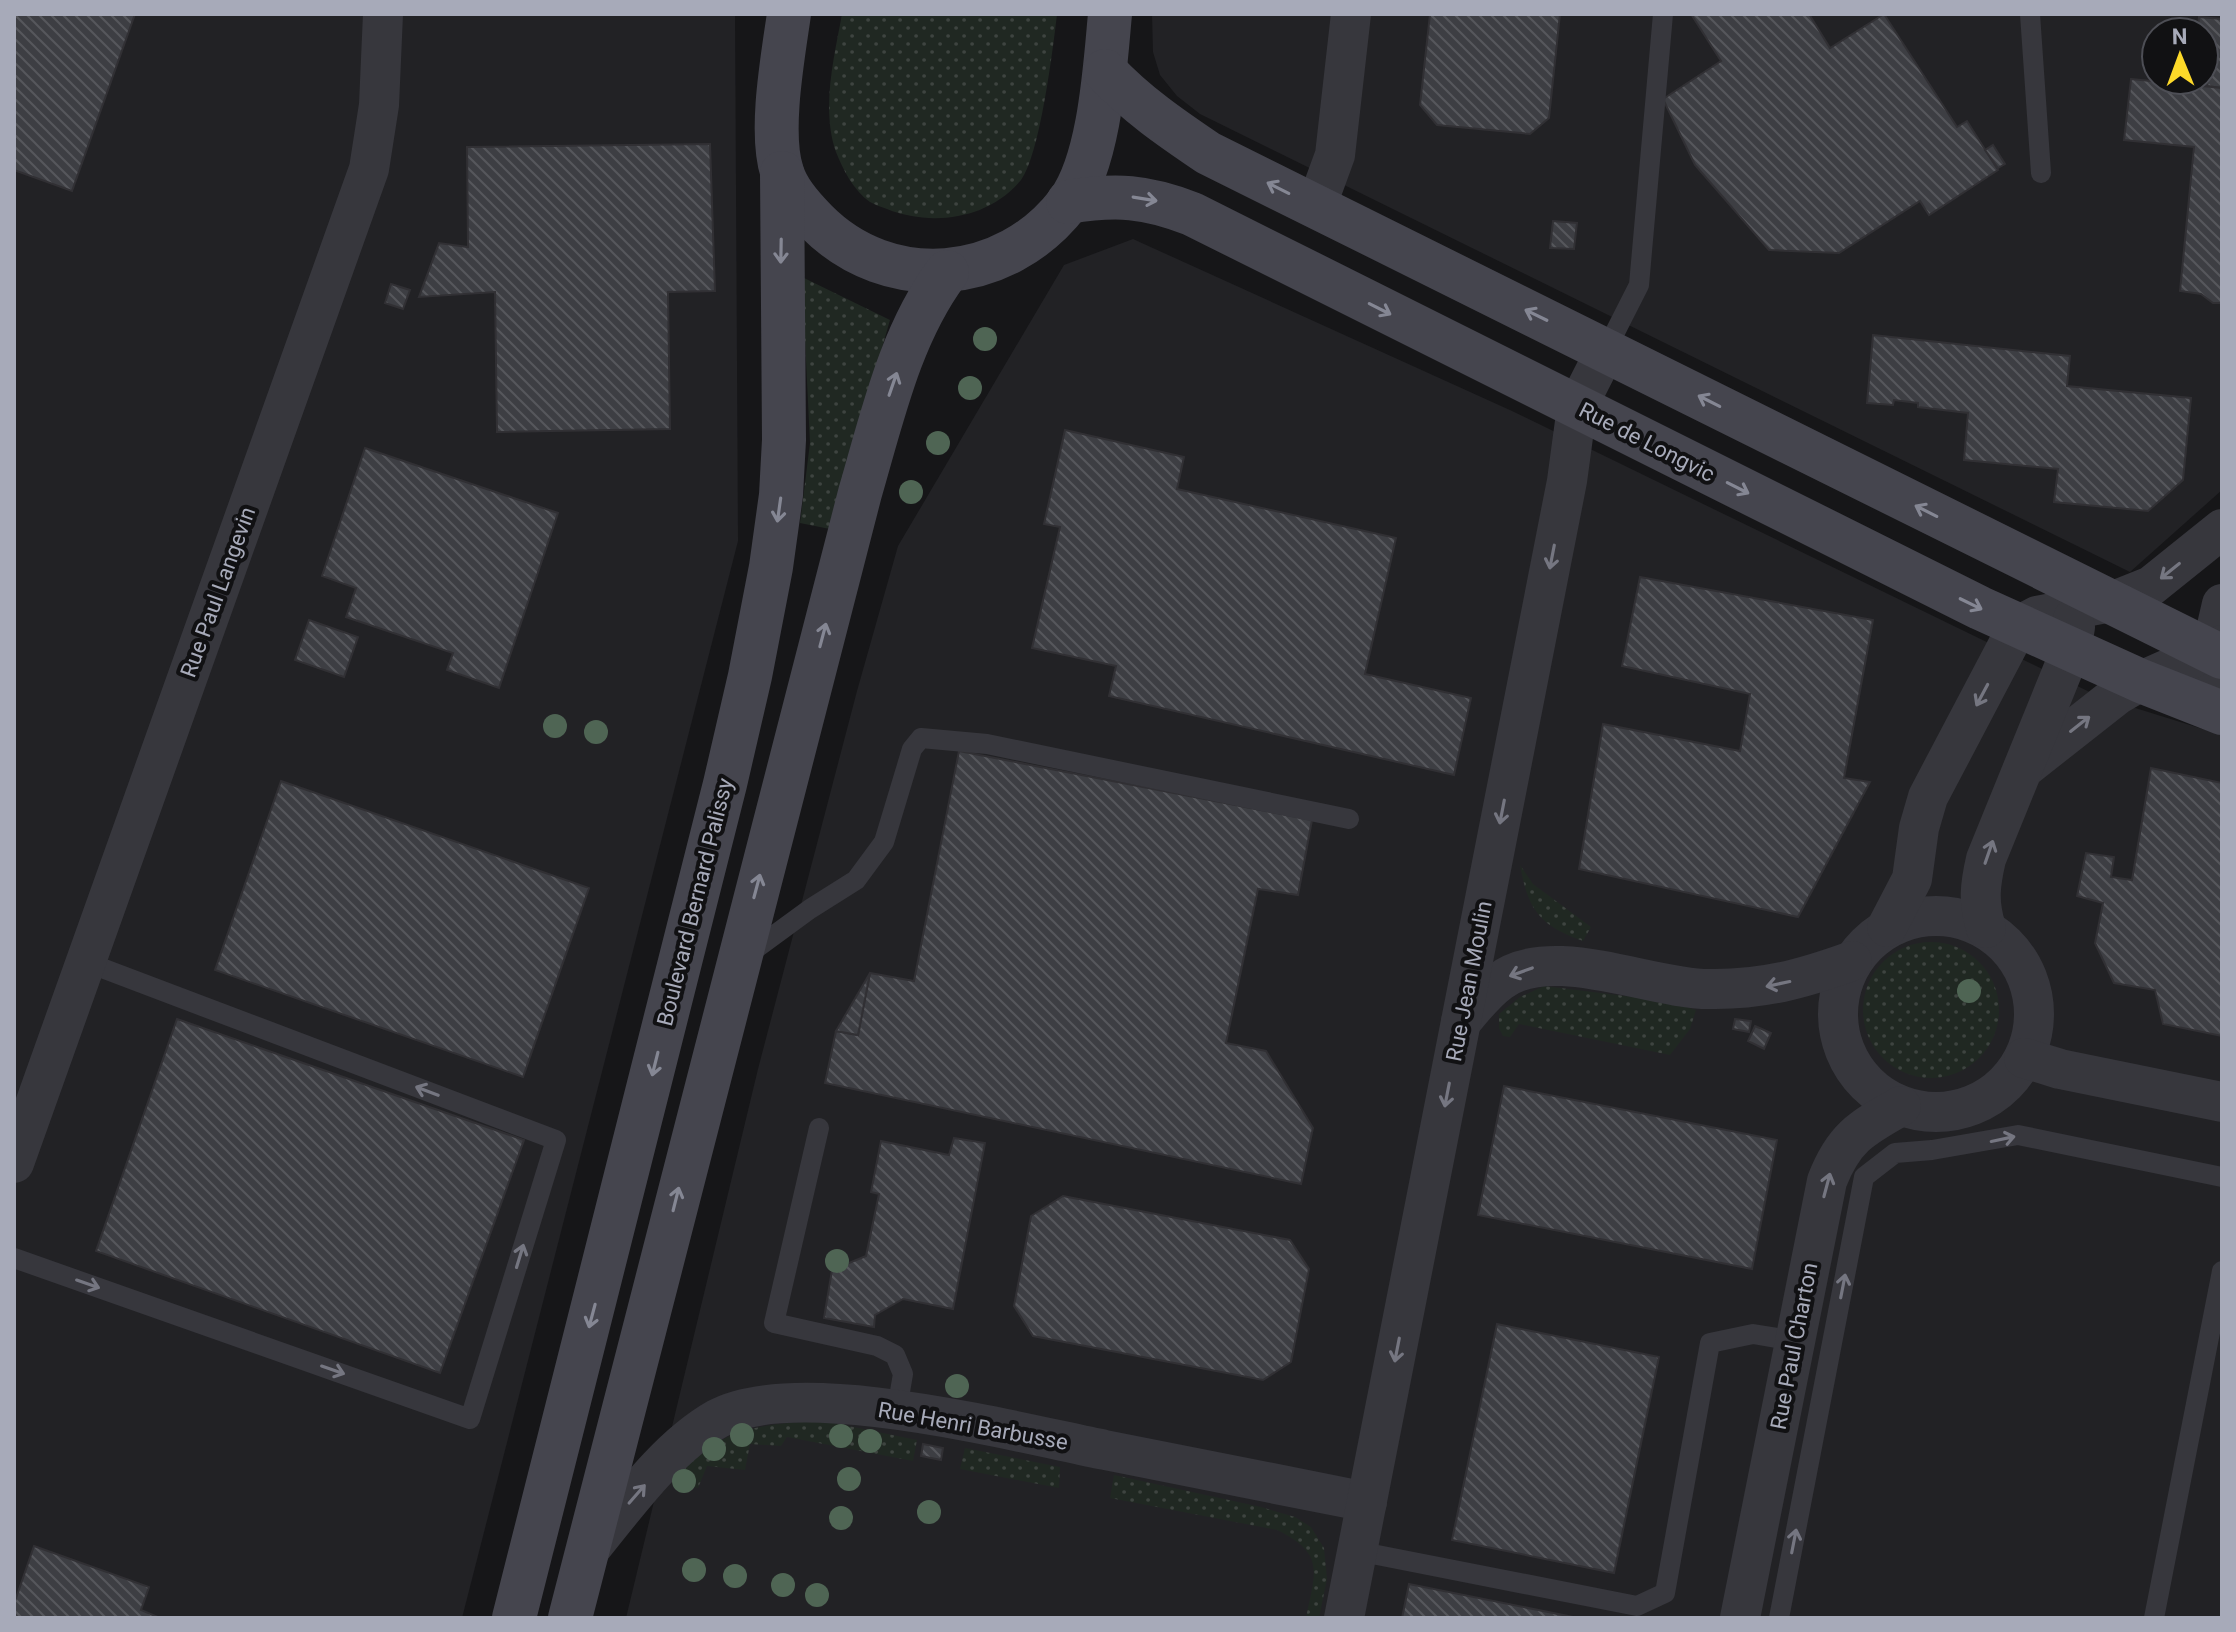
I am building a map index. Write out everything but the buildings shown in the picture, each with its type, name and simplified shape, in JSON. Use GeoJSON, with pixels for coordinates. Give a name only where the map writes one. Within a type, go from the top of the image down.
{"type":"FeatureCollection","features":[{"type":"Feature","properties":{"kind":"main road","name":"Boulevard Bernard Palissy"},"geometry":{"type":"LineString","coordinates":[[514,1618],[725,784],[771,567],[781,495],[784,440],[782,173],[778,144],[778,94],[788,14]]}},
{"type":"Feature","properties":{"kind":"main road"},"geometry":{"type":"LineString","coordinates":[[782,173],[801,206],[826,231],[862,255],[902,269],[947,272],[984,263],[1031,239],[1068,202],[1084,171],[1092,145],[1105,71],[1110,14]]}},
{"type":"Feature","properties":{"kind":"main road","name":"Rue de Longvic"},"geometry":{"type":"LineString","coordinates":[[1105,71],[1128,96],[1208,153],[2036,565],[2141,681],[2218,711]]}},
{"type":"Feature","properties":{"kind":"main road","name":"Rue de Longvic"},"geometry":{"type":"LineString","coordinates":[[1068,202],[1103,196],[1131,197],[1159,201],[1192,214],[2018,626],[2084,621],[2218,652]]}},
{"type":"Feature","properties":{"kind":"main road"},"geometry":{"type":"LineString","coordinates":[[570,1618],[860,493],[885,407],[916,321],[947,272]]}},
{"type":"Feature","properties":{"kind":"street","name":"Rue Paul Langevin"},"geometry":{"type":"LineString","coordinates":[[14,1163],[369,169],[379,105],[383,14]]}},
{"type":"Feature","properties":{"kind":"street"},"geometry":{"type":"LineString","coordinates":[[1316,207],[1335,155],[1351,14]]}},
{"type":"Feature","properties":{"kind":"street","name":"Rue Jean Moulin"},"geometry":{"type":"LineString","coordinates":[[1344,1618],[1567,481],[1577,407],[1606,350]]}},
{"type":"Feature","properties":{"kind":"street"},"geometry":{"type":"LineString","coordinates":[[1986,928],[1979,906],[1986,859],[2084,621],[2151,586],[2222,529]]}},
{"type":"Feature","properties":{"kind":"street"},"geometry":{"type":"LineString","coordinates":[[2218,711],[2222,604]]}},
{"type":"Feature","properties":{"kind":"street"},"geometry":{"type":"LineString","coordinates":[[1887,927],[1912,879],[1919,828],[1928,797],[2018,626]]}},
{"type":"Feature","properties":{"kind":"street"},"geometry":{"type":"LineString","coordinates":[[2021,771],[2117,695],[2141,681],[2218,652]]}},
{"type":"Feature","properties":{"kind":"street"},"geometry":{"type":"LineString","coordinates":[[1937,914],[1962,918],[1986,928],[2009,946],[2026,971],[2034,1000],[2034,1030],[2024,1058],[2008,1082],[1985,1100],[1958,1110],[1929,1112],[1901,1106],[1875,1092],[1855,1071],[1842,1045],[1837,1017],[1840,988],[1852,961],[1868,942],[1887,927],[1911,918],[1937,914]]}},
{"type":"Feature","properties":{"kind":"street"},"geometry":{"type":"LineString","coordinates":[[1461,1022],[1500,980],[1522,969],[1543,965],[1705,989],[1765,987],[1797,980],[1852,961]]}},
{"type":"Feature","properties":{"kind":"street"},"geometry":{"type":"LineString","coordinates":[[2024,1058],[2060,1069],[2222,1102]]}},
{"type":"Feature","properties":{"kind":"street","name":"Rue Paul Charton"},"geometry":{"type":"LineString","coordinates":[[1740,1618],[1827,1181],[1837,1156],[1851,1139],[1867,1125],[1901,1106]]}},
{"type":"Feature","properties":{"kind":"street","name":"Rue Henri Barbusse"},"geometry":{"type":"LineString","coordinates":[[587,1553],[680,1446],[718,1418],[756,1406],[793,1402],[897,1409],[1367,1502]]}},
{"type":"Feature","properties":{"kind":"lane"},"geometry":{"type":"LineString","coordinates":[[1606,350],[1639,285],[1663,14]]}},
{"type":"Feature","properties":{"kind":"lane"},"geometry":{"type":"LineString","coordinates":[[2030,14],[2041,173]]}},
{"type":"Feature","properties":{"kind":"lane"},"geometry":{"type":"LineString","coordinates":[[738,962],[810,909],[856,880],[884,842],[912,749],[921,738],[987,744],[1349,819]]}},
{"type":"Feature","properties":{"kind":"lane"},"geometry":{"type":"LineString","coordinates":[[14,1258],[470,1419],[556,1140],[86,962]]}},
{"type":"Feature","properties":{"kind":"lane"},"geometry":{"type":"LineString","coordinates":[[819,1128],[774,1323],[877,1346],[895,1355],[903,1374],[897,1409]]}},
{"type":"Feature","properties":{"kind":"lane"},"geometry":{"type":"LineString","coordinates":[[1779,1618],[1864,1177],[1895,1153],[2018,1135],[2222,1177]]}},
{"type":"Feature","properties":{"kind":"lane"},"geometry":{"type":"LineString","coordinates":[[2154,1618],[2222,1271]]}},
{"type":"Feature","properties":{"kind":"lane"},"geometry":{"type":"LineString","coordinates":[[1357,1551],[1637,1606],[1665,1593],[1710,1343],[1753,1334],[1795,1341]]}},
{"type":"Feature","properties":{"kind":"shaded area"},"geometry":{"type":"Polygon","coordinates":[[[14,14],[735,14],[738,541],[462,1618],[14,1618],[14,14]]]}},
{"type":"Feature","properties":{"kind":"shaded area"},"geometry":{"type":"Polygon","coordinates":[[[842,14],[1057,14],[1045,101],[1034,148],[1021,180],[1008,193],[993,204],[959,216],[922,218],[872,203],[859,192],[836,152],[829,118],[830,83],[842,14]]]}},
{"type":"Feature","properties":{"kind":"shaded area"},"geometry":{"type":"Polygon","coordinates":[[[1152,14],[2222,14],[2222,490],[2130,572],[1200,114],[1177,96],[1160,75],[1153,52],[1152,14]]]}},
{"type":"Feature","properties":{"kind":"shaded area"},"geometry":{"type":"Polygon","coordinates":[[[1133,239],[1512,411],[2100,697],[2222,735],[2222,1618],[626,1618],[758,1069],[898,546],[1064,265],[1133,239]]]}},
{"type":"Feature","properties":{"kind":"shaded area"},"geometry":{"type":"Polygon","coordinates":[[[802,277],[890,320],[830,529],[800,523],[810,443],[802,277]]]}},
{"type":"Feature","properties":{"kind":"shaded area"},"geometry":{"type":"Polygon","coordinates":[[[1520,865],[1533,884],[1591,927],[1583,941],[1556,929],[1538,914],[1527,894],[1520,865]]]}},
{"type":"Feature","properties":{"kind":"shaded area"},"geometry":{"type":"Polygon","coordinates":[[[1931,942],[1957,948],[1979,962],[1993,984],[1999,1010],[1993,1036],[1979,1058],[1957,1072],[1931,1078],[1905,1072],[1883,1058],[1869,1036],[1863,1010],[1869,984],[1883,962],[1905,948],[1931,942]]]}},
{"type":"Feature","properties":{"kind":"shaded area"},"geometry":{"type":"Polygon","coordinates":[[[1544,986],[1666,1001],[1696,1010],[1690,1029],[1670,1055],[1519,1024],[1510,1037],[1503,1036],[1499,1028],[1499,1014],[1520,997],[1544,986]]]}},
{"type":"Feature","properties":{"kind":"shaded area"},"geometry":{"type":"Polygon","coordinates":[[[824,1421],[917,1440],[913,1461],[787,1437],[781,1446],[750,1444],[745,1470],[707,1466],[698,1488],[672,1482],[699,1454],[728,1437],[775,1424],[824,1421]]]}},
{"type":"Feature","properties":{"kind":"shaded area"},"geometry":{"type":"Polygon","coordinates":[[[965,1448],[1060,1467],[1059,1488],[960,1469],[965,1448]]]}},
{"type":"Feature","properties":{"kind":"shaded area"},"geometry":{"type":"Polygon","coordinates":[[[1114,1475],[1261,1507],[1295,1517],[1311,1527],[1324,1548],[1327,1579],[1319,1618],[1306,1618],[1313,1566],[1310,1556],[1293,1539],[1277,1530],[1110,1498],[1114,1475]]]}}]}
